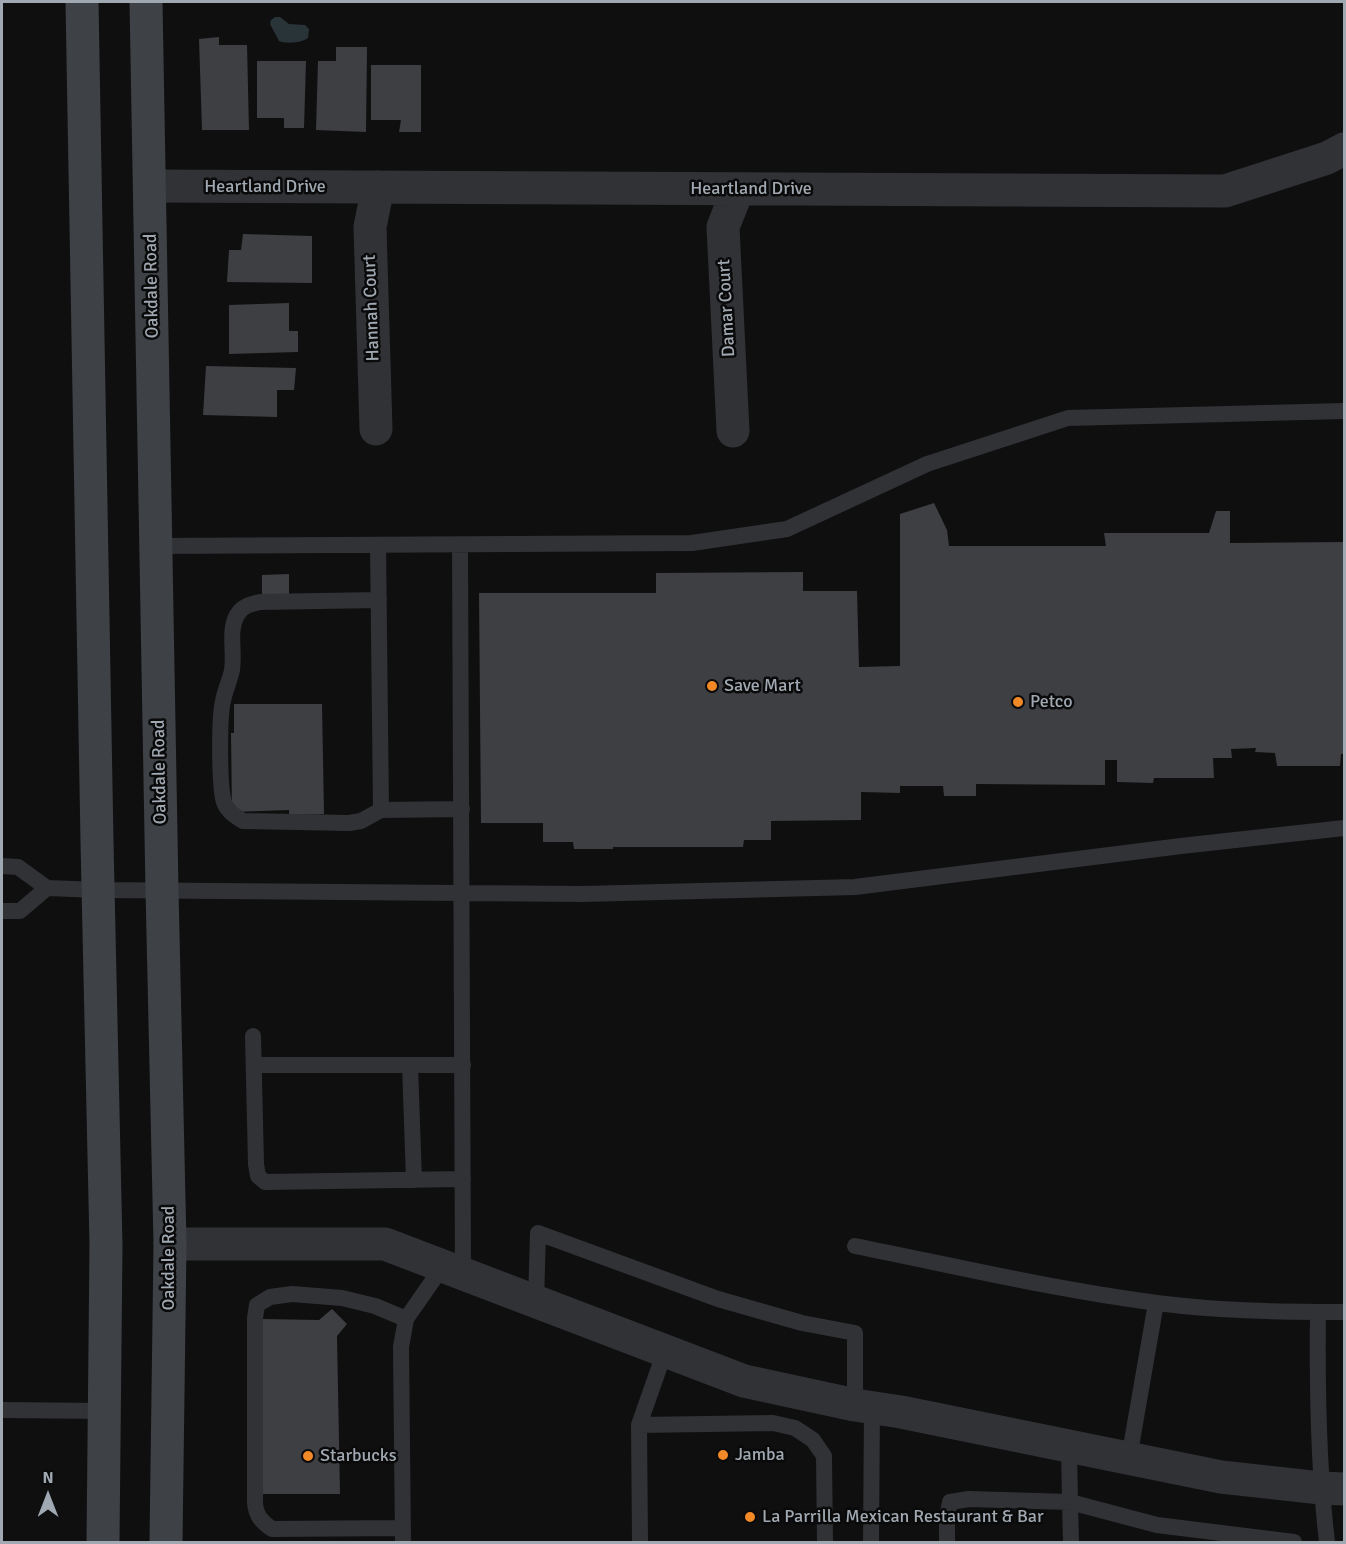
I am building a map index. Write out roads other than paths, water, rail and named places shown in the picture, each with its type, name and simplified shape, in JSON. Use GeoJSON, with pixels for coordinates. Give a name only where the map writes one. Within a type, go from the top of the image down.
{"type":"FeatureCollection","features":[{"type":"Feature","properties":{"kind":"main road"},"geometry":{"type":"LineString","coordinates":[[82,2],[106,1245],[103,1542]]}},
{"type":"Feature","properties":{"kind":"main road","name":"Oakdale Road"},"geometry":{"type":"LineString","coordinates":[[146,2],[170,1244],[166,1542]]}},
{"type":"Feature","properties":{"kind":"street","name":"Heartland Drive"},"geometry":{"type":"LineString","coordinates":[[150,186],[1226,191],[1327,158],[1344,149]]}},
{"type":"Feature","properties":{"kind":"street","name":"Hannah Court"},"geometry":{"type":"LineString","coordinates":[[375,429],[370,227],[378,187]]}},
{"type":"Feature","properties":{"kind":"street","name":"Damar Court"},"geometry":{"type":"LineString","coordinates":[[733,431],[723,227],[738,189]]}},
{"type":"Feature","properties":{"kind":"street"},"geometry":{"type":"LineString","coordinates":[[170,1244],[386,1244],[744,1381],[1221,1477],[1333,1488]]}},
{"type":"Feature","properties":{"kind":"lane"},"geometry":{"type":"LineString","coordinates":[[156,546],[692,543],[787,529],[927,464],[1068,418],[1344,411]]}},
{"type":"Feature","properties":{"kind":"lane"},"geometry":{"type":"LineString","coordinates":[[378,545],[381,810]]}},
{"type":"Feature","properties":{"kind":"lane"},"geometry":{"type":"LineString","coordinates":[[406,1319],[375,1306],[342,1298],[292,1294],[270,1297],[257,1305],[255,1318],[255,1503],[256,1512],[263,1523],[272,1529],[403,1535],[400,1347],[406,1319],[453,1270],[463,1179],[460,545]]}},
{"type":"Feature","properties":{"kind":"lane"},"geometry":{"type":"LineString","coordinates":[[379,600],[260,602],[246,605],[237,613],[233,626],[232,670],[221,717],[221,790],[224,803],[231,814],[243,821],[259,823],[349,823],[362,821],[381,810],[462,809]]}},
{"type":"Feature","properties":{"kind":"lane"},"geometry":{"type":"LineString","coordinates":[[2,867],[18,867],[47,888],[98,890],[583,894],[855,887],[1344,828]]}},
{"type":"Feature","properties":{"kind":"lane"},"geometry":{"type":"LineString","coordinates":[[2,911],[20,911],[47,888]]}},
{"type":"Feature","properties":{"kind":"lane"},"geometry":{"type":"LineString","coordinates":[[254,1036],[256,1164],[258,1176],[265,1182],[463,1179]]}},
{"type":"Feature","properties":{"kind":"lane"},"geometry":{"type":"LineString","coordinates":[[254,1065],[463,1065]]}},
{"type":"Feature","properties":{"kind":"lane"},"geometry":{"type":"LineString","coordinates":[[410,1065],[414,1180]]}},
{"type":"Feature","properties":{"kind":"lane"},"geometry":{"type":"LineString","coordinates":[[536,1302],[538,1233],[718,1299],[802,1323],[855,1333],[864,1406],[871,1542]]}},
{"type":"Feature","properties":{"kind":"lane"},"geometry":{"type":"LineString","coordinates":[[855,1246],[1059,1287],[1156,1303],[1273,1311],[1344,1312]]}},
{"type":"Feature","properties":{"kind":"lane"},"geometry":{"type":"LineString","coordinates":[[1129,1458],[1156,1303]]}},
{"type":"Feature","properties":{"kind":"lane"},"geometry":{"type":"LineString","coordinates":[[1318,1312],[1317,1406],[1333,1488],[1327,1542]]}},
{"type":"Feature","properties":{"kind":"lane"},"geometry":{"type":"LineString","coordinates":[[640,1542],[639,1425],[665,1351]]}},
{"type":"Feature","properties":{"kind":"lane"},"geometry":{"type":"LineString","coordinates":[[2,1410],[104,1411]]}},
{"type":"Feature","properties":{"kind":"lane"},"geometry":{"type":"LineString","coordinates":[[639,1425],[773,1423],[795,1428],[813,1440],[824,1456],[825,1542]]}},
{"type":"Feature","properties":{"kind":"lane"},"geometry":{"type":"LineString","coordinates":[[1069,1446],[1071,1542]]}},
{"type":"Feature","properties":{"kind":"lane"},"geometry":{"type":"LineString","coordinates":[[947,1542],[947,1517],[951,1502],[969,1498],[1070,1502],[1157,1525],[1294,1542]]}},
{"type":"Feature","properties":{"kind":"lane"},"geometry":{"type":"LineString","coordinates":[[1157,1525],[1157,1542]]}},
{"type":"Feature","properties":{"kind":"place","name":"Save Mart"},"geometry":{"type":"Point","coordinates":[712,686]}},
{"type":"Feature","properties":{"kind":"place","name":"Petco"},"geometry":{"type":"Point","coordinates":[1018,702]}},
{"type":"Feature","properties":{"kind":"place","name":"Jamba"},"geometry":{"type":"Point","coordinates":[723,1455]}},
{"type":"Feature","properties":{"kind":"place","name":"Starbucks"},"geometry":{"type":"Point","coordinates":[308,1456]}},
{"type":"Feature","properties":{"kind":"place","name":"La Parrilla Mexican Restaurant & Bar"},"geometry":{"type":"Point","coordinates":[750,1517]}}]}
